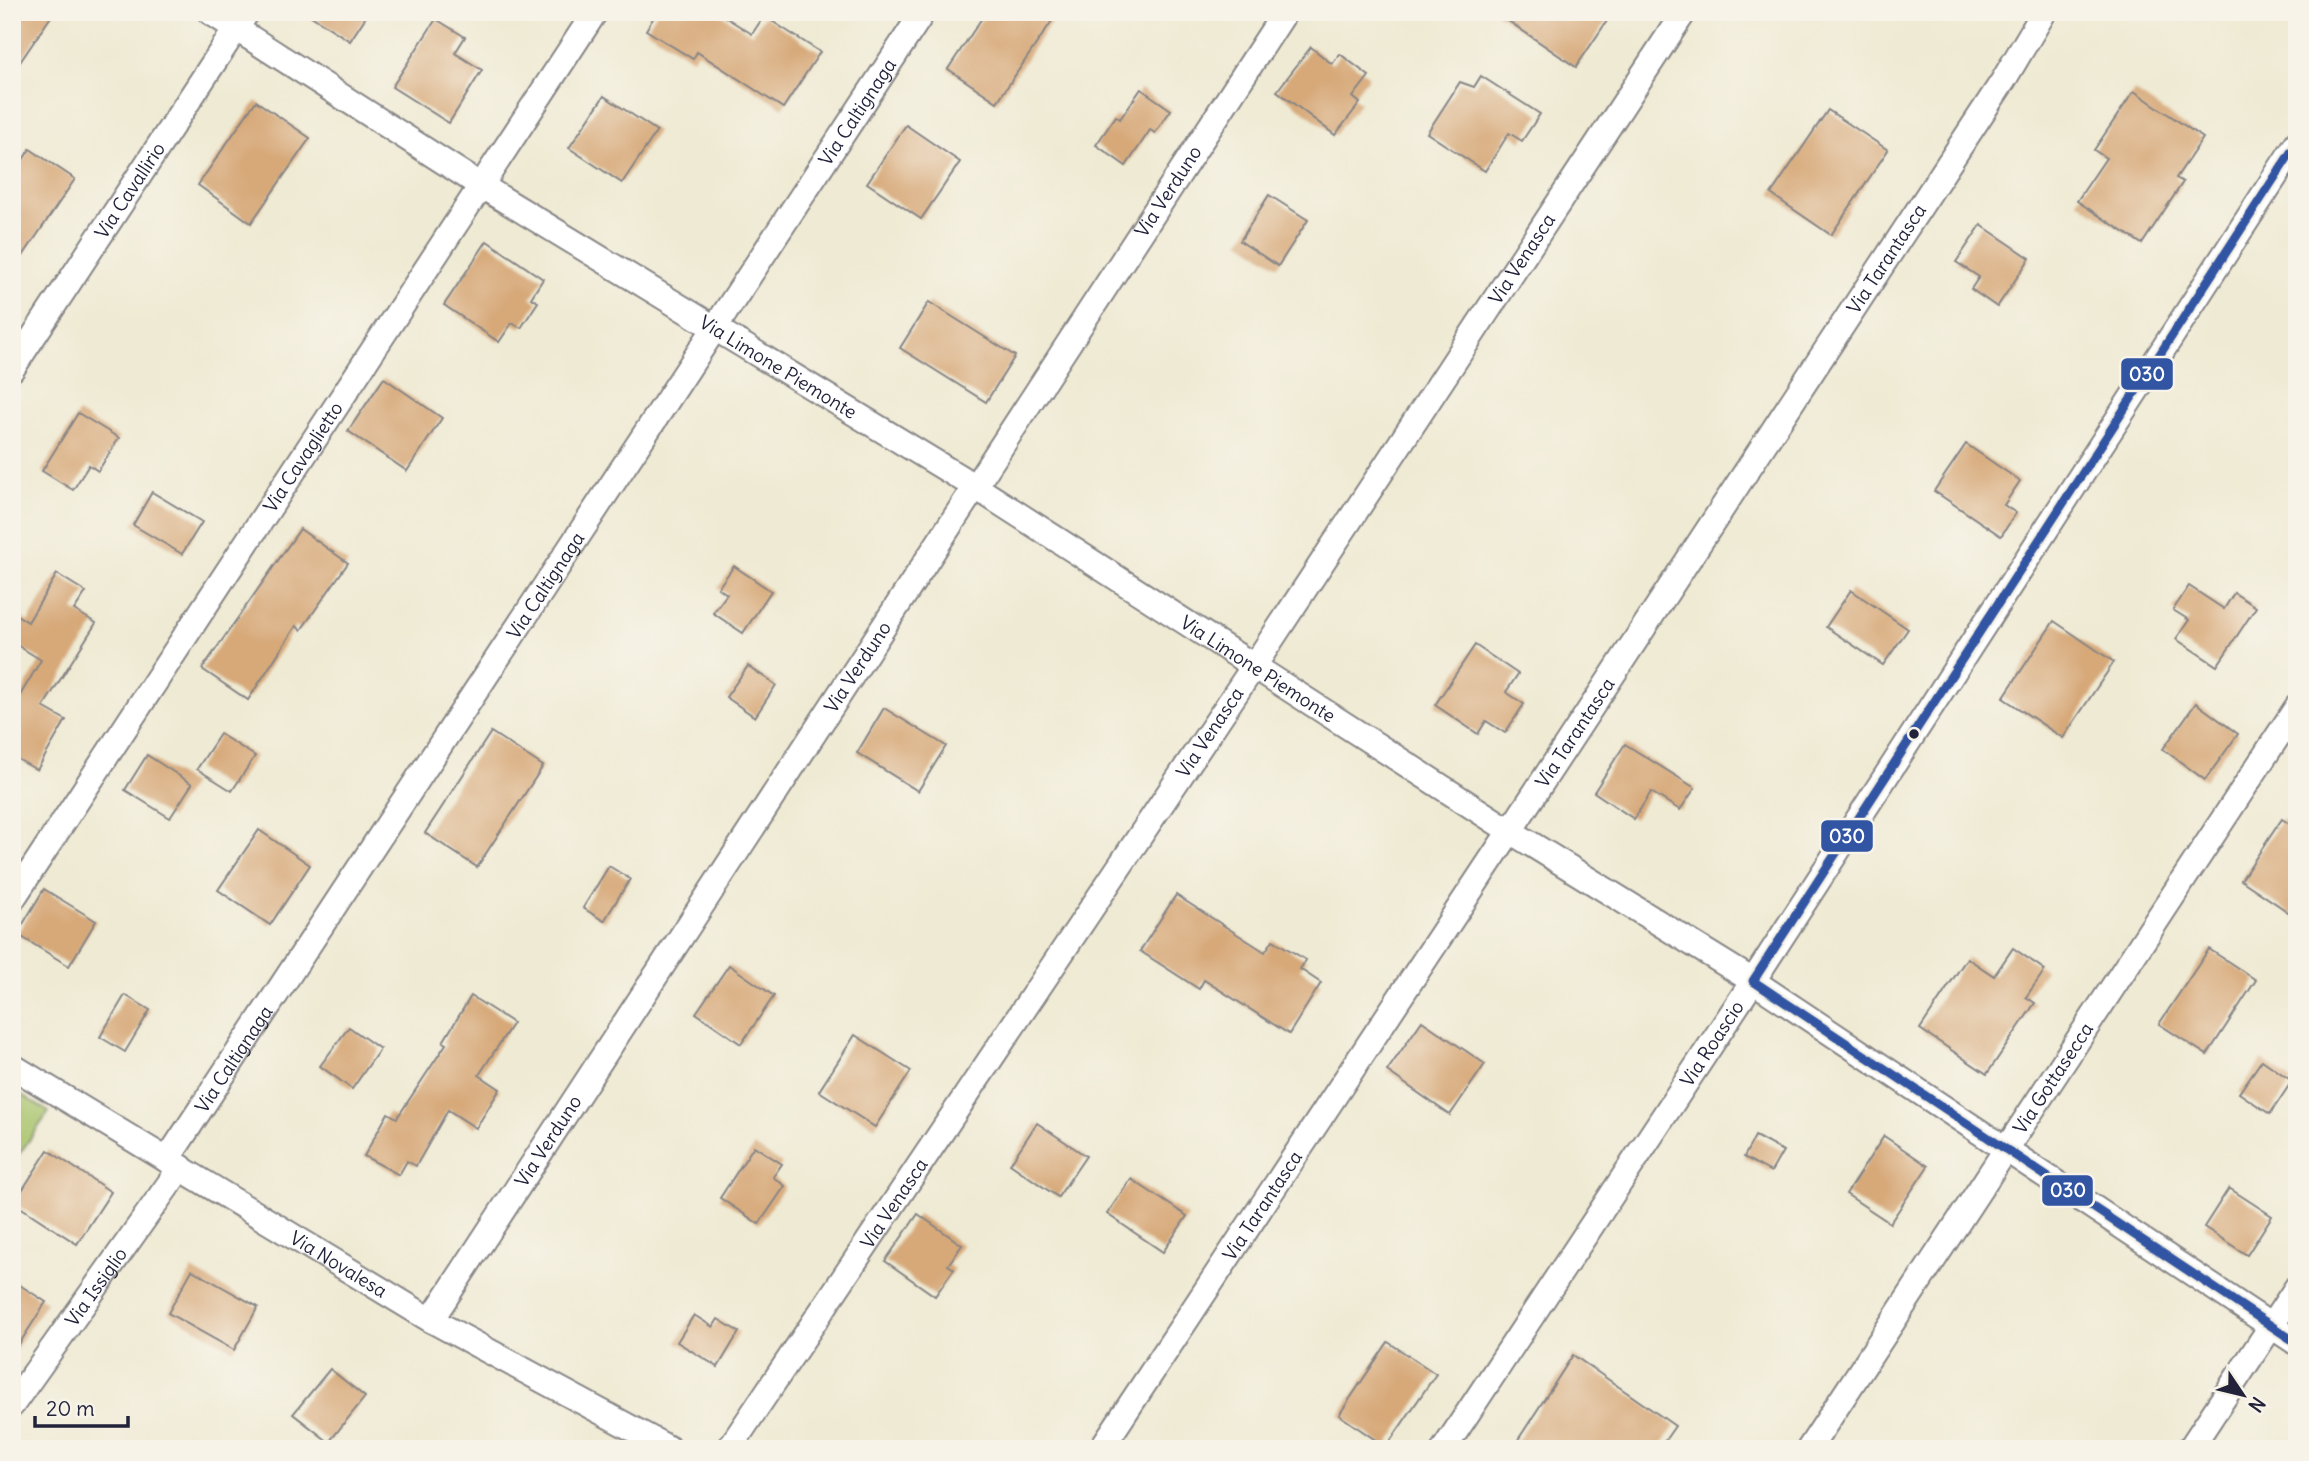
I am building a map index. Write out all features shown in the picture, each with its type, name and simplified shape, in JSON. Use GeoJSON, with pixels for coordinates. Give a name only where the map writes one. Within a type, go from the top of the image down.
{"type":"FeatureCollection","features":[{"type":"Feature","properties":{"kind":"street","name":"Via Limone Piemonte"},"geometry":{"type":"LineString","coordinates":[[210,12],[242,21],[480,185],[974,486],[1510,831],[1753,981],[2297,1343]]}},
{"type":"Feature","properties":{"kind":"street","name":"Via Cavaglietto"},"geometry":{"type":"LineString","coordinates":[[12,900],[594,12]]}},
{"type":"Feature","properties":{"kind":"street","name":"Via Caltignaga"},"geometry":{"type":"LineString","coordinates":[[174,1163],[714,328],[923,12]]}},
{"type":"Feature","properties":{"kind":"street","name":"Via Verduno"},"geometry":{"type":"LineString","coordinates":[[431,1320],[1285,12]]}},
{"type":"Feature","properties":{"kind":"street","name":"Via Venasca"},"geometry":{"type":"LineString","coordinates":[[729,1449],[1254,666],[1684,12]]}},
{"type":"Feature","properties":{"kind":"street","name":"Via Tarantasca"},"geometry":{"type":"LineString","coordinates":[[1101,1449],[1980,115],[2044,12]]}},
{"type":"Feature","properties":{"kind":"street","name":"Via Cavallirio"},"geometry":{"type":"LineString","coordinates":[[12,369],[242,21]]}},
{"type":"Feature","properties":{"kind":"street","name":"Via Roascio"},"geometry":{"type":"LineString","coordinates":[[1444,1449],[1753,981],[2297,143]]}},
{"type":"Feature","properties":{"kind":"street","name":"Via Gottasecca"},"geometry":{"type":"LineString","coordinates":[[1809,1449],[2297,707]]}},
{"type":"Feature","properties":{"kind":"street","name":"Via Novalesa"},"geometry":{"type":"LineString","coordinates":[[12,1066],[431,1320],[670,1449]]}},
{"type":"Feature","properties":{"kind":"street","name":"Via Issiglio"},"geometry":{"type":"LineString","coordinates":[[12,1405],[174,1163]]}},
{"type":"Feature","properties":{"kind":"street"},"geometry":{"type":"LineString","coordinates":[[2190,1449],[2297,1287]]}},
{"type":"Feature","properties":{"kind":"green space"},"geometry":{"type":"Polygon","coordinates":[[[12,1089],[49,1112],[12,1164],[12,1089]]]}},
{"type":"Feature","properties":{"kind":"building"},"geometry":{"type":"Polygon","coordinates":[[[12,12],[54,12],[12,74],[12,12]]]}},
{"type":"Feature","properties":{"kind":"building"},"geometry":{"type":"Polygon","coordinates":[[[305,12],[369,12],[350,41],[305,12]]]}},
{"type":"Feature","properties":{"kind":"building"},"geometry":{"type":"Polygon","coordinates":[[[657,12],[717,12],[752,34],[764,16],[820,52],[783,108],[697,52],[693,59],[646,30],[657,12]]]}},
{"type":"Feature","properties":{"kind":"building"},"geometry":{"type":"Polygon","coordinates":[[[986,12],[1058,12],[997,102],[948,69],[986,12]]]}},
{"type":"Feature","properties":{"kind":"building"},"geometry":{"type":"Polygon","coordinates":[[[1495,12],[1613,12],[1576,67],[1495,12]]]}},
{"type":"Feature","properties":{"kind":"building"},"geometry":{"type":"Polygon","coordinates":[[[436,19],[465,37],[455,53],[482,70],[449,123],[392,87],[436,19]]]}},
{"type":"Feature","properties":{"kind":"building"},"geometry":{"type":"Polygon","coordinates":[[[1311,47],[1332,64],[1340,54],[1369,76],[1353,97],[1360,103],[1335,135],[1277,91],[1311,47]]]}},
{"type":"Feature","properties":{"kind":"building"},"geometry":{"type":"Polygon","coordinates":[[[1481,76],[1540,114],[1522,141],[1509,133],[1485,171],[1427,133],[1460,82],[1474,87],[1481,76]]]}},
{"type":"Feature","properties":{"kind":"building"},"geometry":{"type":"Polygon","coordinates":[[[1141,89],[1171,110],[1155,133],[1150,130],[1126,166],[1096,145],[1116,116],[1120,119],[1141,89]]]}},
{"type":"Feature","properties":{"kind":"building"},"geometry":{"type":"Polygon","coordinates":[[[2134,91],[2203,138],[2176,178],[2183,182],[2142,244],[2077,201],[2106,158],[2094,150],[2134,91]]]}},
{"type":"Feature","properties":{"kind":"building"},"geometry":{"type":"Polygon","coordinates":[[[604,96],[657,131],[622,183],[569,148],[604,96]]]}},
{"type":"Feature","properties":{"kind":"building"},"geometry":{"type":"Polygon","coordinates":[[[256,101],[310,138],[251,223],[198,185],[256,101]]]}},
{"type":"Feature","properties":{"kind":"building"},"geometry":{"type":"Polygon","coordinates":[[[1828,110],[1888,150],[1831,235],[1771,194],[1828,110]]]}},
{"type":"Feature","properties":{"kind":"building"},"geometry":{"type":"Polygon","coordinates":[[[906,125],[960,162],[921,219],[867,183],[906,125]]]}},
{"type":"Feature","properties":{"kind":"building"},"geometry":{"type":"Polygon","coordinates":[[[30,149],[75,179],[12,272],[12,176],[30,149]]]}},
{"type":"Feature","properties":{"kind":"building"},"geometry":{"type":"Polygon","coordinates":[[[1269,195],[1308,220],[1278,266],[1240,241],[1269,195]]]}},
{"type":"Feature","properties":{"kind":"building"},"geometry":{"type":"Polygon","coordinates":[[[1981,225],[2030,258],[1997,307],[1971,289],[1979,277],[1956,262],[1981,225]]]}},
{"type":"Feature","properties":{"kind":"building"},"geometry":{"type":"Polygon","coordinates":[[[487,241],[543,279],[531,298],[538,302],[521,328],[512,323],[499,342],[444,305],[487,241]]]}},
{"type":"Feature","properties":{"kind":"building"},"geometry":{"type":"Polygon","coordinates":[[[929,302],[1015,356],[986,402],[900,348],[929,302]]]}},
{"type":"Feature","properties":{"kind":"building"},"geometry":{"type":"Polygon","coordinates":[[[384,378],[442,418],[407,471],[348,431],[384,378]]]}},
{"type":"Feature","properties":{"kind":"building"},"geometry":{"type":"Polygon","coordinates":[[[78,413],[119,438],[98,471],[89,465],[73,490],[42,471],[78,413]]]}},
{"type":"Feature","properties":{"kind":"building"},"geometry":{"type":"Polygon","coordinates":[[[1966,444],[2020,481],[2004,505],[2016,513],[2001,536],[1934,491],[1966,444]]]}},
{"type":"Feature","properties":{"kind":"building"},"geometry":{"type":"Polygon","coordinates":[[[152,492],[202,522],[182,554],[133,525],[152,492]]]}},
{"type":"Feature","properties":{"kind":"building"},"geometry":{"type":"Polygon","coordinates":[[[300,529],[348,563],[301,630],[296,626],[248,700],[202,669],[300,529]]]}},
{"type":"Feature","properties":{"kind":"building"},"geometry":{"type":"Polygon","coordinates":[[[734,566],[771,591],[743,633],[713,613],[727,594],[718,588],[734,566]]]}},
{"type":"Feature","properties":{"kind":"building"},"geometry":{"type":"Polygon","coordinates":[[[57,574],[86,592],[74,610],[96,623],[43,707],[66,720],[37,770],[12,756],[12,709],[41,660],[12,642],[12,612],[28,622],[57,574]]]}},
{"type":"Feature","properties":{"kind":"building"},"geometry":{"type":"Polygon","coordinates":[[[2189,586],[2224,609],[2234,593],[2256,607],[2217,666],[2176,639],[2189,620],[2173,610],[2189,586]]]}},
{"type":"Feature","properties":{"kind":"building"},"geometry":{"type":"Polygon","coordinates":[[[1851,590],[1908,629],[1883,665],[1826,627],[1851,590]]]}},
{"type":"Feature","properties":{"kind":"building"},"geometry":{"type":"Polygon","coordinates":[[[2054,621],[2114,662],[2063,738],[2003,698],[2054,621]]]}},
{"type":"Feature","properties":{"kind":"building"},"geometry":{"type":"Polygon","coordinates":[[[1475,645],[1518,674],[1506,692],[1524,704],[1505,733],[1486,721],[1478,734],[1435,705],[1475,645]]]}},
{"type":"Feature","properties":{"kind":"building"},"geometry":{"type":"Polygon","coordinates":[[[748,666],[776,685],[755,717],[726,697],[748,666]]]}},
{"type":"Feature","properties":{"kind":"building"},"geometry":{"type":"Polygon","coordinates":[[[2196,703],[2238,734],[2205,780],[2163,749],[2196,703]]]}},
{"type":"Feature","properties":{"kind":"building"},"geometry":{"type":"Polygon","coordinates":[[[884,708],[946,746],[918,791],[857,753],[884,708]]]}},
{"type":"Feature","properties":{"kind":"building"},"geometry":{"type":"Polygon","coordinates":[[[491,732],[543,766],[477,867],[425,833],[491,732]]]}},
{"type":"Feature","properties":{"kind":"building"},"geometry":{"type":"Polygon","coordinates":[[[220,734],[255,756],[232,791],[197,769],[220,734]]]}},
{"type":"Feature","properties":{"kind":"building"},"geometry":{"type":"Polygon","coordinates":[[[1625,744],[1695,788],[1680,810],[1651,792],[1634,819],[1594,792],[1625,744]]]}},
{"type":"Feature","properties":{"kind":"building"},"geometry":{"type":"Polygon","coordinates":[[[147,755],[192,784],[170,818],[125,790],[147,755]]]}},
{"type":"Feature","properties":{"kind":"building"},"geometry":{"type":"Polygon","coordinates":[[[2282,819],[2297,829],[2297,918],[2241,880],[2282,819]]]}},
{"type":"Feature","properties":{"kind":"building"},"geometry":{"type":"Polygon","coordinates":[[[259,830],[310,865],[270,925],[218,890],[259,830]]]}},
{"type":"Feature","properties":{"kind":"building"},"geometry":{"type":"Polygon","coordinates":[[[609,866],[630,879],[604,921],[583,908],[609,866]]]}},
{"type":"Feature","properties":{"kind":"building"},"geometry":{"type":"Polygon","coordinates":[[[44,889],[96,921],[69,966],[17,934],[44,889]]]}},
{"type":"Feature","properties":{"kind":"building"},"geometry":{"type":"Polygon","coordinates":[[[1176,895],[1265,952],[1273,940],[1306,960],[1300,969],[1321,983],[1289,1034],[1204,980],[1199,989],[1140,951],[1176,895]]]}},
{"type":"Feature","properties":{"kind":"building"},"geometry":{"type":"Polygon","coordinates":[[[2013,948],[2045,970],[2026,997],[2035,1003],[1987,1074],[1920,1029],[1967,958],[1994,976],[2013,948]]]}},
{"type":"Feature","properties":{"kind":"building"},"geometry":{"type":"Polygon","coordinates":[[[2209,949],[2256,980],[2207,1055],[2159,1024],[2209,949]]]}},
{"type":"Feature","properties":{"kind":"building"},"geometry":{"type":"Polygon","coordinates":[[[729,965],[774,996],[741,1044],[696,1013],[729,965]]]}},
{"type":"Feature","properties":{"kind":"building"},"geometry":{"type":"Polygon","coordinates":[[[125,995],[150,1010],[125,1052],[100,1037],[125,995]]]}},
{"type":"Feature","properties":{"kind":"building"},"geometry":{"type":"Polygon","coordinates":[[[471,996],[513,1023],[479,1075],[500,1089],[476,1128],[448,1110],[416,1166],[407,1161],[399,1175],[364,1156],[388,1113],[397,1118],[446,1044],[443,1042],[471,996]]]}},
{"type":"Feature","properties":{"kind":"building"},"geometry":{"type":"Polygon","coordinates":[[[1422,1021],[1485,1064],[1450,1115],[1387,1071],[1422,1021]]]}},
{"type":"Feature","properties":{"kind":"building"},"geometry":{"type":"Polygon","coordinates":[[[349,1027],[380,1049],[352,1089],[320,1066],[349,1027]]]}},
{"type":"Feature","properties":{"kind":"building"},"geometry":{"type":"Polygon","coordinates":[[[855,1035],[911,1071],[875,1127],[819,1091],[855,1035]]]}},
{"type":"Feature","properties":{"kind":"building"},"geometry":{"type":"Polygon","coordinates":[[[2262,1060],[2292,1081],[2270,1114],[2239,1093],[2262,1060]]]}},
{"type":"Feature","properties":{"kind":"building"},"geometry":{"type":"Polygon","coordinates":[[[1037,1123],[1086,1156],[1058,1197],[1010,1164],[1037,1123]]]}},
{"type":"Feature","properties":{"kind":"building"},"geometry":{"type":"Polygon","coordinates":[[[1755,1136],[1783,1151],[1771,1172],[1744,1157],[1755,1136]]]}},
{"type":"Feature","properties":{"kind":"building"},"geometry":{"type":"Polygon","coordinates":[[[1884,1136],[1928,1166],[1890,1223],[1846,1194],[1884,1136]]]}},
{"type":"Feature","properties":{"kind":"building"},"geometry":{"type":"Polygon","coordinates":[[[754,1146],[782,1164],[773,1177],[785,1186],[759,1224],[720,1198],[754,1146]]]}},
{"type":"Feature","properties":{"kind":"building"},"geometry":{"type":"Polygon","coordinates":[[[48,1150],[111,1192],[77,1244],[14,1203],[48,1150]]]}},
{"type":"Feature","properties":{"kind":"building"},"geometry":{"type":"Polygon","coordinates":[[[1131,1179],[1187,1216],[1163,1252],[1107,1214],[1131,1179]]]}},
{"type":"Feature","properties":{"kind":"building"},"geometry":{"type":"Polygon","coordinates":[[[2229,1188],[2272,1216],[2247,1255],[2204,1227],[2229,1188]]]}},
{"type":"Feature","properties":{"kind":"building"},"geometry":{"type":"Polygon","coordinates":[[[918,1214],[962,1245],[948,1265],[954,1269],[935,1296],[885,1261],[918,1214]]]}},
{"type":"Feature","properties":{"kind":"building"},"geometry":{"type":"Polygon","coordinates":[[[192,1270],[258,1307],[234,1350],[168,1313],[192,1270]]]}},
{"type":"Feature","properties":{"kind":"building"},"geometry":{"type":"Polygon","coordinates":[[[12,1280],[46,1302],[12,1355],[12,1280]]]}},
{"type":"Feature","properties":{"kind":"building"},"geometry":{"type":"Polygon","coordinates":[[[694,1315],[713,1327],[718,1319],[739,1332],[718,1367],[677,1342],[694,1315]]]}},
{"type":"Feature","properties":{"kind":"building"},"geometry":{"type":"Polygon","coordinates":[[[1388,1342],[1436,1374],[1386,1447],[1339,1415],[1388,1342]]]}},
{"type":"Feature","properties":{"kind":"building"},"geometry":{"type":"Polygon","coordinates":[[[1573,1355],[1675,1426],[1659,1449],[1512,1449],[1573,1355]]]}},
{"type":"Feature","properties":{"kind":"building"},"geometry":{"type":"Polygon","coordinates":[[[330,1369],[365,1397],[329,1442],[293,1414],[330,1369]]]}},
{"type":"Feature","properties":{"kind":"transit line","name":"030"},"geometry":{"type":"LineString","coordinates":[[2297,143],[1753,981],[2297,1343]]}}]}
